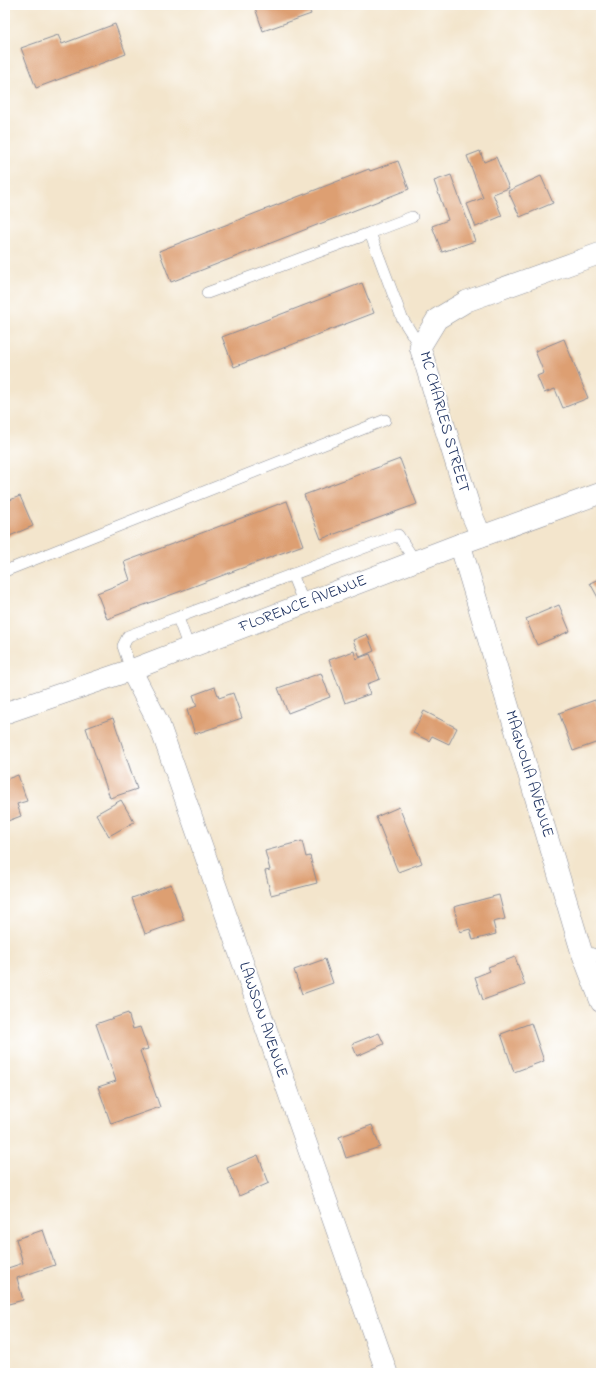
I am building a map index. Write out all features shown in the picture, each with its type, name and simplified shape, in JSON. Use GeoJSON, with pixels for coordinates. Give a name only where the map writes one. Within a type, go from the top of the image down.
{"type":"FeatureCollection","features":[{"type":"Feature","properties":{"kind":"street","name":"MC CHARLES STREET"},"geometry":{"type":"LineString","coordinates":[[481,536],[472,515],[420,347],[438,319],[468,301],[601,253]]}},
{"type":"Feature","properties":{"kind":"street","name":"FLORENCE AVENUE"},"geometry":{"type":"LineString","coordinates":[[5,713],[131,670],[481,536],[601,493]]}},
{"type":"Feature","properties":{"kind":"street","name":"MAGNOLIA AVENUE"},"geometry":{"type":"LineString","coordinates":[[460,544],[582,950],[601,1002]]}},
{"type":"Feature","properties":{"kind":"street","name":"LAWSON AVENUE"},"geometry":{"type":"LineString","coordinates":[[131,670],[159,724],[387,1373]]}},
{"type":"Feature","properties":{"kind":"lane"},"geometry":{"type":"LineString","coordinates":[[207,292],[412,217]]}},
{"type":"Feature","properties":{"kind":"lane"},"geometry":{"type":"LineString","coordinates":[[370,233],[402,318],[420,347]]}},
{"type":"Feature","properties":{"kind":"lane"},"geometry":{"type":"LineString","coordinates":[[5,570],[385,420]]}},
{"type":"Feature","properties":{"kind":"lane"},"geometry":{"type":"LineString","coordinates":[[131,670],[123,646],[128,636],[398,535],[415,561]]}},
{"type":"Feature","properties":{"kind":"lane"},"geometry":{"type":"LineString","coordinates":[[292,574],[304,604]]}},
{"type":"Feature","properties":{"kind":"lane"},"geometry":{"type":"LineString","coordinates":[[178,618],[189,648]]}},
{"type":"Feature","properties":{"kind":"lane"},"geometry":{"type":"LineString","coordinates":[[582,950],[601,956]]}},
{"type":"Feature","properties":{"kind":"building"},"geometry":{"type":"Polygon","coordinates":[[[254,5],[307,5],[311,14],[263,31],[254,5]]]}},
{"type":"Feature","properties":{"kind":"building"},"geometry":{"type":"Polygon","coordinates":[[[115,24],[126,54],[36,88],[21,48],[58,35],[62,44],[115,24]]]}},
{"type":"Feature","properties":{"kind":"building"},"geometry":{"type":"Polygon","coordinates":[[[480,151],[484,162],[496,157],[509,188],[493,194],[502,216],[476,227],[467,204],[483,198],[467,156],[480,151]]]}},
{"type":"Feature","properties":{"kind":"building"},"geometry":{"type":"Polygon","coordinates":[[[398,161],[409,189],[171,282],[159,251],[369,169],[370,171],[398,161]]]}},
{"type":"Feature","properties":{"kind":"building"},"geometry":{"type":"Polygon","coordinates":[[[451,175],[475,241],[442,252],[432,226],[448,220],[434,181],[451,175]]]}},
{"type":"Feature","properties":{"kind":"building"},"geometry":{"type":"Polygon","coordinates":[[[541,176],[553,203],[520,217],[508,191],[541,176]]]}},
{"type":"Feature","properties":{"kind":"building"},"geometry":{"type":"Polygon","coordinates":[[[362,283],[374,313],[234,367],[222,337],[362,283]]]}},
{"type":"Feature","properties":{"kind":"building"},"geometry":{"type":"Polygon","coordinates":[[[564,339],[588,398],[563,408],[555,389],[544,393],[537,376],[544,373],[535,351],[564,339]]]}},
{"type":"Feature","properties":{"kind":"building"},"geometry":{"type":"Polygon","coordinates":[[[400,459],[417,504],[321,539],[304,495],[400,459]]]}},
{"type":"Feature","properties":{"kind":"building"},"geometry":{"type":"Polygon","coordinates":[[[20,496],[33,526],[5,538],[5,502],[20,496]]]}},
{"type":"Feature","properties":{"kind":"building"},"geometry":{"type":"Polygon","coordinates":[[[287,501],[303,545],[107,619],[97,593],[130,580],[124,562],[287,501]]]}},
{"type":"Feature","properties":{"kind":"building"},"geometry":{"type":"Polygon","coordinates":[[[601,578],[601,603],[590,583],[601,578]]]}},
{"type":"Feature","properties":{"kind":"building"},"geometry":{"type":"Polygon","coordinates":[[[559,605],[570,631],[537,645],[526,619],[559,605]]]}},
{"type":"Feature","properties":{"kind":"building"},"geometry":{"type":"Polygon","coordinates":[[[367,634],[374,651],[360,657],[353,640],[367,634]]]}},
{"type":"Feature","properties":{"kind":"building"},"geometry":{"type":"Polygon","coordinates":[[[354,651],[356,659],[370,654],[380,679],[367,684],[370,694],[345,703],[329,660],[354,651]]]}},
{"type":"Feature","properties":{"kind":"building"},"geometry":{"type":"Polygon","coordinates":[[[321,673],[330,697],[288,713],[278,688],[321,673]]]}},
{"type":"Feature","properties":{"kind":"building"},"geometry":{"type":"Polygon","coordinates":[[[215,687],[219,698],[233,693],[242,718],[195,734],[187,710],[197,706],[193,695],[215,687]]]}},
{"type":"Feature","properties":{"kind":"building"},"geometry":{"type":"Polygon","coordinates":[[[595,700],[601,718],[601,741],[573,751],[559,713],[595,700]]]}},
{"type":"Feature","properties":{"kind":"building"},"geometry":{"type":"Polygon","coordinates":[[[424,711],[457,728],[449,744],[432,736],[429,741],[413,733],[424,711]]]}},
{"type":"Feature","properties":{"kind":"building"},"geometry":{"type":"Polygon","coordinates":[[[113,718],[137,789],[110,798],[86,728],[113,718]]]}},
{"type":"Feature","properties":{"kind":"building"},"geometry":{"type":"Polygon","coordinates":[[[5,773],[7,779],[18,775],[27,801],[17,804],[21,816],[5,822],[5,773]]]}},
{"type":"Feature","properties":{"kind":"building"},"geometry":{"type":"Polygon","coordinates":[[[121,800],[134,822],[109,836],[96,814],[121,800]]]}},
{"type":"Feature","properties":{"kind":"building"},"geometry":{"type":"Polygon","coordinates":[[[399,807],[422,863],[398,872],[376,817],[399,807]]]}},
{"type":"Feature","properties":{"kind":"building"},"geometry":{"type":"Polygon","coordinates":[[[302,841],[306,857],[310,856],[317,883],[271,895],[265,871],[270,870],[265,851],[302,841]]]}},
{"type":"Feature","properties":{"kind":"building"},"geometry":{"type":"Polygon","coordinates":[[[171,884],[184,920],[145,934],[132,898],[171,884]]]}},
{"type":"Feature","properties":{"kind":"building"},"geometry":{"type":"Polygon","coordinates":[[[499,895],[505,919],[493,922],[496,934],[473,940],[470,929],[460,932],[454,907],[499,895]]]}},
{"type":"Feature","properties":{"kind":"building"},"geometry":{"type":"Polygon","coordinates":[[[515,957],[525,985],[483,1000],[475,977],[490,971],[488,967],[515,957]]]}},
{"type":"Feature","properties":{"kind":"building"},"geometry":{"type":"Polygon","coordinates":[[[325,959],[333,983],[302,994],[294,970],[325,959]]]}},
{"type":"Feature","properties":{"kind":"building"},"geometry":{"type":"Polygon","coordinates":[[[128,1013],[133,1029],[140,1027],[148,1049],[140,1051],[160,1107],[111,1124],[98,1087],[116,1081],[96,1024],[128,1013]]]}},
{"type":"Feature","properties":{"kind":"building"},"geometry":{"type":"Polygon","coordinates":[[[531,1023],[544,1061],[514,1072],[501,1034],[531,1023]]]}},
{"type":"Feature","properties":{"kind":"building"},"geometry":{"type":"Polygon","coordinates":[[[379,1033],[384,1044],[357,1056],[352,1044],[379,1033]]]}},
{"type":"Feature","properties":{"kind":"building"},"geometry":{"type":"Polygon","coordinates":[[[372,1125],[380,1147],[346,1158],[339,1137],[372,1125]]]}},
{"type":"Feature","properties":{"kind":"building"},"geometry":{"type":"Polygon","coordinates":[[[258,1155],[269,1183],[239,1196],[227,1168],[258,1155]]]}},
{"type":"Feature","properties":{"kind":"building"},"geometry":{"type":"Polygon","coordinates":[[[43,1230],[55,1265],[17,1278],[23,1300],[5,1305],[5,1269],[23,1263],[16,1239],[43,1230]]]}}]}
